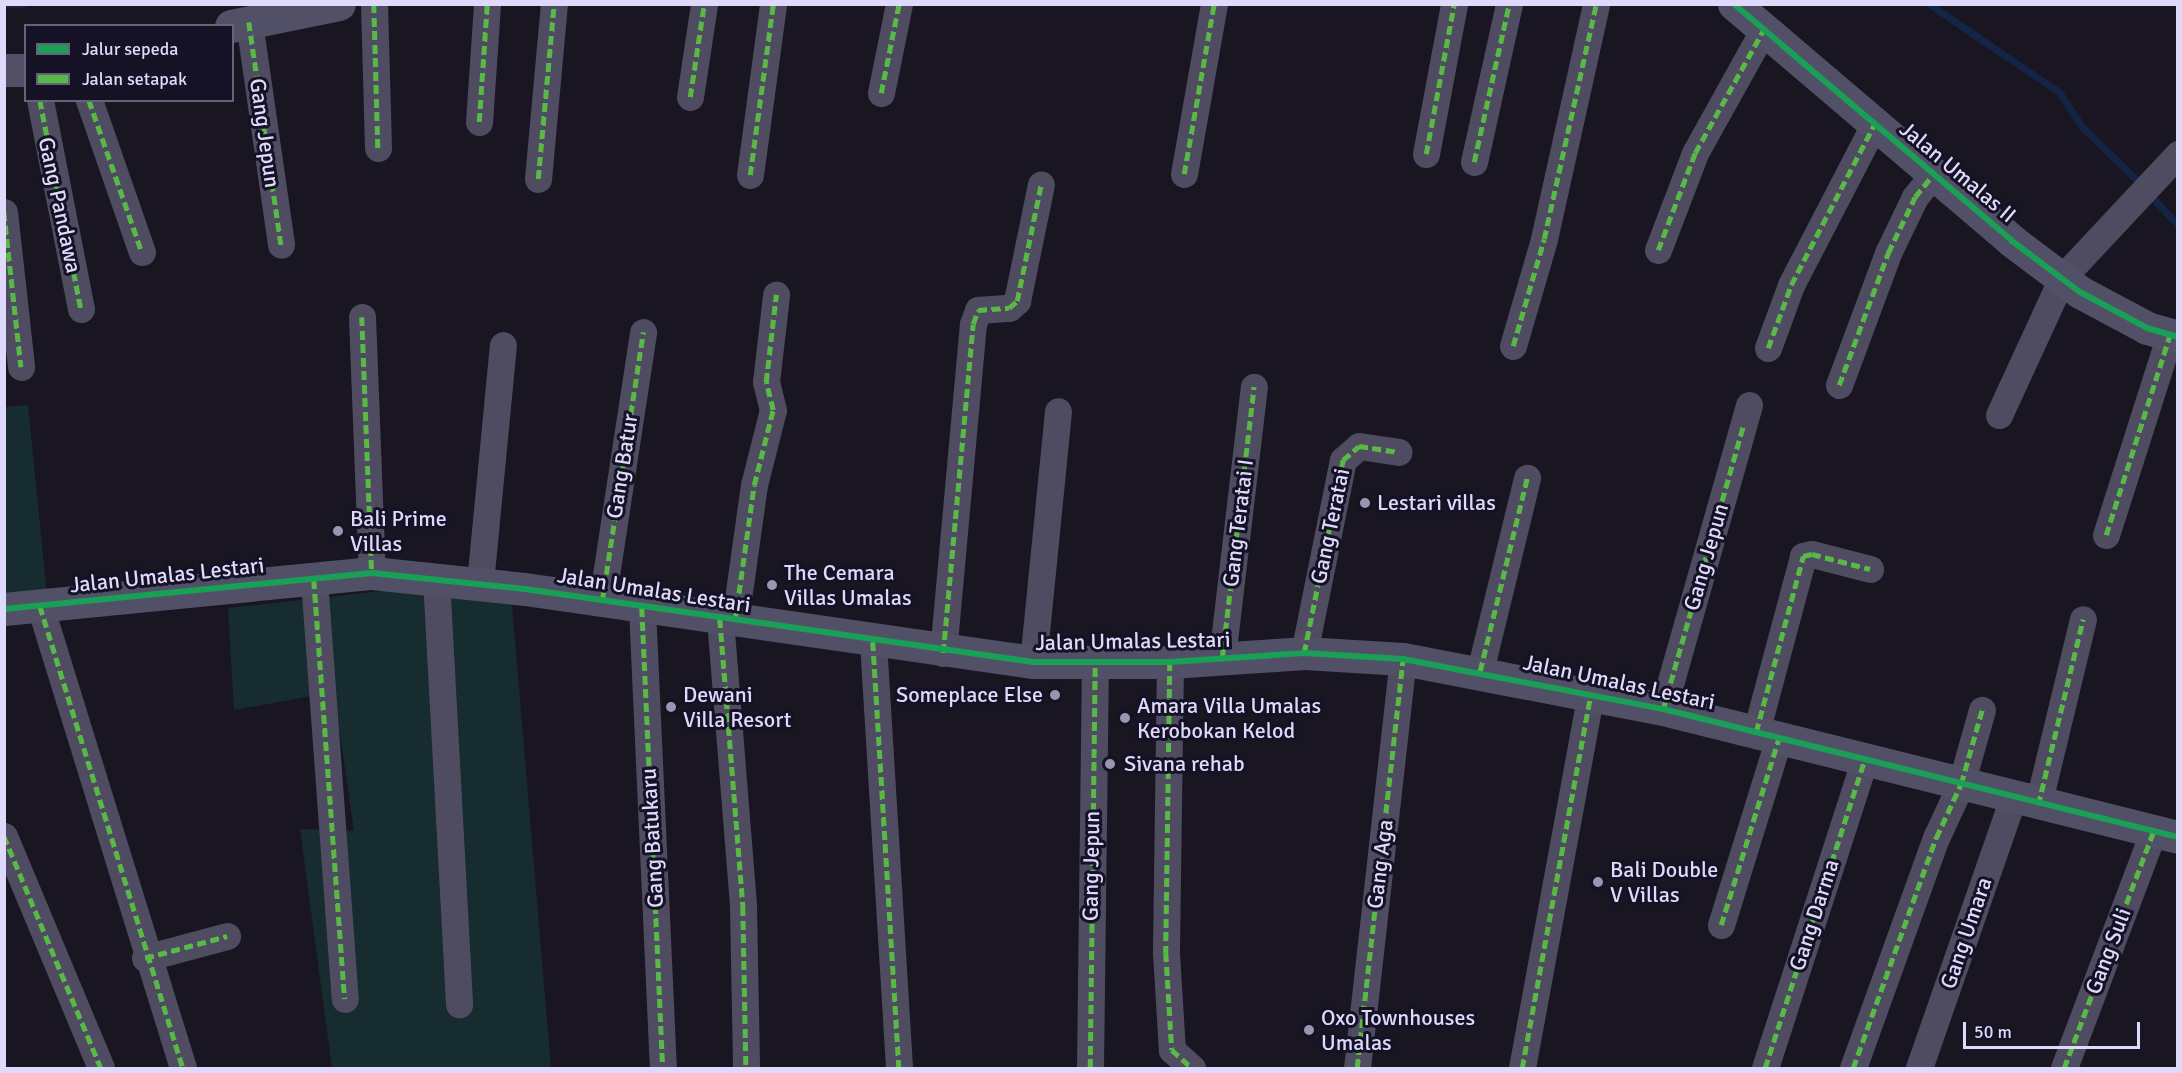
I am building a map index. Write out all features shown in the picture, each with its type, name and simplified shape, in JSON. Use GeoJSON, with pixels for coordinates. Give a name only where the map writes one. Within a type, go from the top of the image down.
{"type":"FeatureCollection","features":[{"type":"Feature","properties":{"kind":"street"},"geometry":{"type":"LineString","coordinates":[[240,24],[339,4]]}},
{"type":"Feature","properties":{"kind":"street"},"geometry":{"type":"LineString","coordinates":[[374,4],[378,148]]}},
{"type":"Feature","properties":{"kind":"street"},"geometry":{"type":"LineString","coordinates":[[479,122],[487,4]]}},
{"type":"Feature","properties":{"kind":"street"},"geometry":{"type":"LineString","coordinates":[[538,179],[554,4]]}},
{"type":"Feature","properties":{"kind":"street"},"geometry":{"type":"LineString","coordinates":[[690,98],[705,4]]}},
{"type":"Feature","properties":{"kind":"street"},"geometry":{"type":"LineString","coordinates":[[750,175],[773,4]]}},
{"type":"Feature","properties":{"kind":"street"},"geometry":{"type":"LineString","coordinates":[[881,93],[899,4]]}},
{"type":"Feature","properties":{"kind":"street"},"geometry":{"type":"LineString","coordinates":[[1184,174],[1214,4]]}},
{"type":"Feature","properties":{"kind":"street"},"geometry":{"type":"LineString","coordinates":[[1426,154],[1454,4]]}},
{"type":"Feature","properties":{"kind":"street"},"geometry":{"type":"LineString","coordinates":[[1474,162],[1509,4]]}},
{"type":"Feature","properties":{"kind":"street"},"geometry":{"type":"LineString","coordinates":[[1513,346],[1544,239],[1596,4]]}},
{"type":"Feature","properties":{"kind":"street","name":"Jalan Umalas II"},"geometry":{"type":"LineString","coordinates":[[1734,4],[1765,27],[1933,175],[2062,278],[2111,310],[2174,336]]}},
{"type":"Feature","properties":{"kind":"street","name":"Gang Jepun"},"geometry":{"type":"LineString","coordinates":[[240,24],[281,245]]}},
{"type":"Feature","properties":{"kind":"street"},"geometry":{"type":"LineString","coordinates":[[1658,250],[1695,153],[1765,27]]}},
{"type":"Feature","properties":{"kind":"street"},"geometry":{"type":"LineString","coordinates":[[4,70],[24,70]]}},
{"type":"Feature","properties":{"kind":"street","name":"Gang Pandawa"},"geometry":{"type":"LineString","coordinates":[[40,102],[81,309]]}},
{"type":"Feature","properties":{"kind":"street"},"geometry":{"type":"LineString","coordinates":[[90,102],[142,252]]}},
{"type":"Feature","properties":{"kind":"street"},"geometry":{"type":"LineString","coordinates":[[1768,348],[1791,285],[1874,125]]}},
{"type":"Feature","properties":{"kind":"street"},"geometry":{"type":"LineString","coordinates":[[1999,415],[2062,278],[2178,154]]}},
{"type":"Feature","properties":{"kind":"street"},"geometry":{"type":"LineString","coordinates":[[1839,385],[1888,253],[1915,197],[1933,175]]}},
{"type":"Feature","properties":{"kind":"street"},"geometry":{"type":"LineString","coordinates":[[943,653],[973,324],[978,310],[1009,308],[1017,301],[1041,184]]}},
{"type":"Feature","properties":{"kind":"street"},"geometry":{"type":"LineString","coordinates":[[4,212],[21,367]]}},
{"type":"Feature","properties":{"kind":"street"},"geometry":{"type":"LineString","coordinates":[[746,1068],[743,907],[727,620],[754,485],[773,410],[766,382],[776,295]]}},
{"type":"Feature","properties":{"kind":"street"},"geometry":{"type":"LineString","coordinates":[[362,317],[372,573]]}},
{"type":"Feature","properties":{"kind":"street","name":"Gang Batur"},"geometry":{"type":"LineString","coordinates":[[602,601],[643,332]]}},
{"type":"Feature","properties":{"kind":"street"},"geometry":{"type":"LineString","coordinates":[[2106,535],[2174,336]]}},
{"type":"Feature","properties":{"kind":"street"},"geometry":{"type":"LineString","coordinates":[[480,583],[503,345]]}},
{"type":"Feature","properties":{"kind":"street","name":"Gang Teratai I"},"geometry":{"type":"LineString","coordinates":[[1222,658],[1254,387]]}},
{"type":"Feature","properties":{"kind":"street","name":"Gang Jepun"},"geometry":{"type":"LineString","coordinates":[[1663,709],[1749,405]]}},
{"type":"Feature","properties":{"kind":"street"},"geometry":{"type":"LineString","coordinates":[[1033,662],[1058,411]]}},
{"type":"Feature","properties":{"kind":"street","name":"Gang Teratai"},"geometry":{"type":"LineString","coordinates":[[1304,653],[1343,460],[1359,446],[1399,452]]}},
{"type":"Feature","properties":{"kind":"street"},"geometry":{"type":"LineString","coordinates":[[1480,671],[1527,478]]}},
{"type":"Feature","properties":{"kind":"street"},"geometry":{"type":"LineString","coordinates":[[1721,925],[1768,735],[1803,556],[1812,554],[1870,569]]}},
{"type":"Feature","properties":{"kind":"street","name":"Jalan Umalas Lestari"},"geometry":{"type":"LineString","coordinates":[[4,609],[372,573],[480,583],[943,653],[1033,662],[1095,664],[1170,662],[1304,653],[1403,659],[1480,671],[1663,709],[1864,762],[2165,835]]}},
{"type":"Feature","properties":{"kind":"street"},"geometry":{"type":"LineString","coordinates":[[436,578],[459,1004]]}},
{"type":"Feature","properties":{"kind":"street"},"geometry":{"type":"LineString","coordinates":[[314,580],[345,999]]}},
{"type":"Feature","properties":{"kind":"street"},"geometry":{"type":"LineString","coordinates":[[40,606],[145,958],[183,1068]]}},
{"type":"Feature","properties":{"kind":"street","name":"Gang Batukaru"},"geometry":{"type":"LineString","coordinates":[[642,608],[663,1068]]}},
{"type":"Feature","properties":{"kind":"street","name":"Gang Umara"},"geometry":{"type":"LineString","coordinates":[[1919,1068],[2025,802],[2083,619]]}},
{"type":"Feature","properties":{"kind":"street"},"geometry":{"type":"LineString","coordinates":[[873,642],[899,1068]]}},
{"type":"Feature","properties":{"kind":"street","name":"Gang Aga"},"geometry":{"type":"LineString","coordinates":[[1357,1068],[1403,659]]}},
{"type":"Feature","properties":{"kind":"street"},"geometry":{"type":"LineString","coordinates":[[1170,662],[1166,953],[1172,1050],[1192,1068]]}},
{"type":"Feature","properties":{"kind":"street","name":"Gang Jepun"},"geometry":{"type":"LineString","coordinates":[[1090,1068],[1095,664]]}},
{"type":"Feature","properties":{"kind":"street"},"geometry":{"type":"LineString","coordinates":[[1522,1068],[1591,693]]}},
{"type":"Feature","properties":{"kind":"street"},"geometry":{"type":"LineString","coordinates":[[1853,1068],[1936,838],[1962,784],[1982,710]]}},
{"type":"Feature","properties":{"kind":"street","name":"Gang Darma"},"geometry":{"type":"LineString","coordinates":[[1765,1068],[1864,762]]}},
{"type":"Feature","properties":{"kind":"street","name":"Gang Suli"},"geometry":{"type":"LineString","coordinates":[[2064,1068],[2165,835]]}},
{"type":"Feature","properties":{"kind":"street"},"geometry":{"type":"LineString","coordinates":[[4,836],[102,1068]]}},
{"type":"Feature","properties":{"kind":"street"},"geometry":{"type":"LineString","coordinates":[[145,958],[227,936]]}},
{"type":"Feature","properties":{"kind":"green space"},"geometry":{"type":"Polygon","coordinates":[[[28,405],[49,615],[5,617],[5,407],[28,405]]]}},
{"type":"Feature","properties":{"kind":"green space"},"geometry":{"type":"Polygon","coordinates":[[[436,585],[511,593],[551,1068],[332,1068],[300,829],[354,831],[334,692],[234,710],[228,608],[436,585]]]}},
{"type":"Feature","properties":{"kind":"waterway"},"geometry":{"type":"LineString","coordinates":[[8,4],[23,4]]}},
{"type":"Feature","properties":{"kind":"waterway"},"geometry":{"type":"LineString","coordinates":[[1929,4],[2059,92],[2083,128],[2142,185]]}},
{"type":"Feature","properties":{"kind":"waterway"},"geometry":{"type":"LineString","coordinates":[[2149,194],[2178,225]]}},
{"type":"Feature","properties":{"kind":"marked path"},"geometry":{"type":"LineString","coordinates":[[374,4],[378,148]]}},
{"type":"Feature","properties":{"kind":"marked path"},"geometry":{"type":"LineString","coordinates":[[479,122],[487,4]]}},
{"type":"Feature","properties":{"kind":"marked path"},"geometry":{"type":"LineString","coordinates":[[538,179],[554,4]]}},
{"type":"Feature","properties":{"kind":"marked path"},"geometry":{"type":"LineString","coordinates":[[690,97],[704,4]]}},
{"type":"Feature","properties":{"kind":"marked path"},"geometry":{"type":"LineString","coordinates":[[750,175],[773,4]]}},
{"type":"Feature","properties":{"kind":"marked path"},"geometry":{"type":"LineString","coordinates":[[881,93],[899,4]]}},
{"type":"Feature","properties":{"kind":"marked path"},"geometry":{"type":"LineString","coordinates":[[1184,174],[1214,4]]}},
{"type":"Feature","properties":{"kind":"marked path"},"geometry":{"type":"LineString","coordinates":[[1426,154],[1454,4]]}},
{"type":"Feature","properties":{"kind":"marked path"},"geometry":{"type":"LineString","coordinates":[[1474,162],[1509,4]]}},
{"type":"Feature","properties":{"kind":"marked path"},"geometry":{"type":"LineString","coordinates":[[1513,346],[1544,239],[1596,4]]}},
{"type":"Feature","properties":{"kind":"marked path"},"geometry":{"type":"LineString","coordinates":[[249,22],[281,245]]}},
{"type":"Feature","properties":{"kind":"marked path"},"geometry":{"type":"LineString","coordinates":[[1658,250],[1695,153],[1765,27]]}},
{"type":"Feature","properties":{"kind":"marked path"},"geometry":{"type":"LineString","coordinates":[[40,102],[81,309]]}},
{"type":"Feature","properties":{"kind":"marked path"},"geometry":{"type":"LineString","coordinates":[[90,102],[142,252]]}},
{"type":"Feature","properties":{"kind":"marked path"},"geometry":{"type":"LineString","coordinates":[[1768,348],[1791,285],[1874,125]]}},
{"type":"Feature","properties":{"kind":"marked path"},"geometry":{"type":"LineString","coordinates":[[1839,385],[1888,253],[1915,197],[1933,175]]}},
{"type":"Feature","properties":{"kind":"marked path"},"geometry":{"type":"LineString","coordinates":[[943,653],[973,324],[978,310],[1009,308],[1017,301],[1041,184]]}},
{"type":"Feature","properties":{"kind":"marked path"},"geometry":{"type":"LineString","coordinates":[[4,212],[21,367]]}},
{"type":"Feature","properties":{"kind":"marked path"},"geometry":{"type":"LineString","coordinates":[[735,620],[754,485],[773,410],[766,382],[776,295]]}},
{"type":"Feature","properties":{"kind":"marked path"},"geometry":{"type":"LineString","coordinates":[[362,317],[372,573]]}},
{"type":"Feature","properties":{"kind":"marked path"},"geometry":{"type":"LineString","coordinates":[[602,601],[643,332]]}},
{"type":"Feature","properties":{"kind":"marked path"},"geometry":{"type":"LineString","coordinates":[[2106,535],[2170,335]]}},
{"type":"Feature","properties":{"kind":"marked path"},"geometry":{"type":"LineString","coordinates":[[1222,658],[1254,387]]}},
{"type":"Feature","properties":{"kind":"marked path"},"geometry":{"type":"LineString","coordinates":[[1663,709],[1743,426]]}},
{"type":"Feature","properties":{"kind":"marked path"},"geometry":{"type":"LineString","coordinates":[[1304,653],[1343,460],[1359,446],[1399,452]]}},
{"type":"Feature","properties":{"kind":"marked path"},"geometry":{"type":"LineString","coordinates":[[1480,671],[1527,478]]}},
{"type":"Feature","properties":{"kind":"marked path"},"geometry":{"type":"LineString","coordinates":[[1756,732],[1803,556],[1812,554],[1870,569]]}},
{"type":"Feature","properties":{"kind":"marked path"},"geometry":{"type":"LineString","coordinates":[[314,580],[345,999]]}},
{"type":"Feature","properties":{"kind":"marked path"},"geometry":{"type":"LineString","coordinates":[[40,606],[183,1068]]}},
{"type":"Feature","properties":{"kind":"marked path"},"geometry":{"type":"LineString","coordinates":[[642,608],[663,1068]]}},
{"type":"Feature","properties":{"kind":"marked path"},"geometry":{"type":"LineString","coordinates":[[720,619],[743,907],[746,1068]]}},
{"type":"Feature","properties":{"kind":"marked path"},"geometry":{"type":"LineString","coordinates":[[2038,805],[2083,619]]}},
{"type":"Feature","properties":{"kind":"marked path"},"geometry":{"type":"LineString","coordinates":[[873,642],[899,1068]]}},
{"type":"Feature","properties":{"kind":"marked path"},"geometry":{"type":"LineString","coordinates":[[1357,1068],[1403,659]]}},
{"type":"Feature","properties":{"kind":"marked path"},"geometry":{"type":"LineString","coordinates":[[1170,662],[1166,953],[1172,1050],[1192,1068]]}},
{"type":"Feature","properties":{"kind":"marked path"},"geometry":{"type":"LineString","coordinates":[[1090,1068],[1095,664]]}},
{"type":"Feature","properties":{"kind":"marked path"},"geometry":{"type":"LineString","coordinates":[[1522,1068],[1591,693]]}},
{"type":"Feature","properties":{"kind":"marked path"},"geometry":{"type":"LineString","coordinates":[[1853,1068],[1936,838],[1961,784],[1982,710]]}},
{"type":"Feature","properties":{"kind":"marked path"},"geometry":{"type":"LineString","coordinates":[[1721,925],[1779,738]]}},
{"type":"Feature","properties":{"kind":"marked path"},"geometry":{"type":"LineString","coordinates":[[1765,1068],[1864,762]]}},
{"type":"Feature","properties":{"kind":"marked path"},"geometry":{"type":"LineString","coordinates":[[2064,1068],[2153,833]]}},
{"type":"Feature","properties":{"kind":"marked path"},"geometry":{"type":"LineString","coordinates":[[4,836],[101,1068]]}},
{"type":"Feature","properties":{"kind":"marked path"},"geometry":{"type":"LineString","coordinates":[[145,958],[227,936]]}},
{"type":"Feature","properties":{"kind":"cycle path"},"geometry":{"type":"LineString","coordinates":[[1734,4],[2012,241],[2080,292],[2147,328],[2178,337]]}},
{"type":"Feature","properties":{"kind":"cycle path"},"geometry":{"type":"LineString","coordinates":[[4,609],[372,573],[525,589],[1033,662],[1170,662],[1304,653],[1403,659],[1663,709],[2178,837]]}},
{"type":"Feature","properties":{"kind":"place","name":"Lestari villas"},"geometry":{"type":"Point","coordinates":[1365,503]}},
{"type":"Feature","properties":{"kind":"place","name":"Bali Prime Villas"},"geometry":{"type":"Point","coordinates":[338,531]}},
{"type":"Feature","properties":{"kind":"place","name":"The Cemara Villas Umalas"},"geometry":{"type":"Point","coordinates":[772,585]}},
{"type":"Feature","properties":{"kind":"place","name":"Someplace Else"},"geometry":{"type":"Point","coordinates":[1055,695]}},
{"type":"Feature","properties":{"kind":"place","name":"Dewani Villa Resort"},"geometry":{"type":"Point","coordinates":[671,707]}},
{"type":"Feature","properties":{"kind":"place","name":"Amara Villa Umalas Kerobokan Kelod"},"geometry":{"type":"Point","coordinates":[1125,718]}},
{"type":"Feature","properties":{"kind":"place","name":"Sivana rehab"},"geometry":{"type":"Point","coordinates":[1110,764]}},
{"type":"Feature","properties":{"kind":"place","name":"Bali Double V Villas"},"geometry":{"type":"Point","coordinates":[1598,882]}},
{"type":"Feature","properties":{"kind":"place","name":"Oxo Townhouses Umalas"},"geometry":{"type":"Point","coordinates":[1309,1030]}}]}
